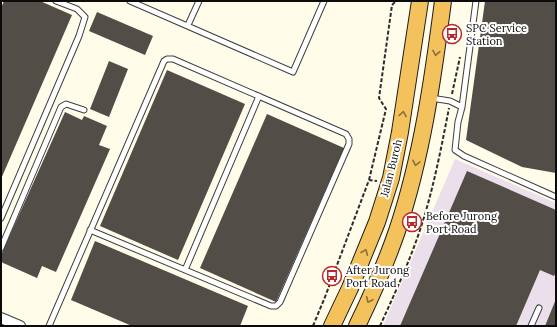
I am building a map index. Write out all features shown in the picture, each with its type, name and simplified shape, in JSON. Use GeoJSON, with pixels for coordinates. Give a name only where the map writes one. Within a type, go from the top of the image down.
{"type":"FeatureCollection","features":[{"type":"Feature","properties":{"kind":"highway","name":"Jalan Buroh"},"geometry":{"type":"LineString","coordinates":[[332,326],[350,288],[377,222],[389,183],[400,132],[420,1]]}},
{"type":"Feature","properties":{"kind":"highway","name":"Jalan Buroh"},"geometry":{"type":"LineString","coordinates":[[357,326],[382,273],[398,230],[411,184],[422,137],[438,43],[443,1]]}},
{"type":"Feature","properties":{"kind":"street"},"geometry":{"type":"LineString","coordinates":[[1,318],[20,326]]}},
{"type":"Feature","properties":{"kind":"lane"},"geometry":{"type":"LineString","coordinates":[[1,218],[79,36],[85,17],[77,9],[56,1]]}},
{"type":"Feature","properties":{"kind":"lane"},"geometry":{"type":"LineString","coordinates":[[130,1],[293,72],[324,1]]}},
{"type":"Feature","properties":{"kind":"lane"},"geometry":{"type":"LineString","coordinates":[[188,25],[199,1]]}},
{"type":"Feature","properties":{"kind":"lane"},"geometry":{"type":"LineString","coordinates":[[476,1],[455,150],[464,156],[556,197]]}},
{"type":"Feature","properties":{"kind":"lane"},"geometry":{"type":"LineString","coordinates":[[49,326],[90,230],[164,61],[167,59],[173,59],[346,134],[348,139],[349,144],[280,302],[276,306],[271,306],[90,230]]}},
{"type":"Feature","properties":{"kind":"lane"},"geometry":{"type":"LineString","coordinates":[[184,270],[259,96]]}},
{"type":"Feature","properties":{"kind":"lane"},"geometry":{"type":"LineString","coordinates":[[428,98],[450,101],[462,107]]}},
{"type":"Feature","properties":{"kind":"lane"},"geometry":{"type":"LineString","coordinates":[[1,248],[62,106],[66,104],[84,110]]}},
{"type":"Feature","properties":{"kind":"lane"},"geometry":{"type":"LineString","coordinates":[[531,326],[539,308]]}},
{"type":"Feature","properties":{"kind":"path"},"geometry":{"type":"LineString","coordinates":[[313,326],[369,180],[386,109],[378,98],[392,5],[396,1]]}},
{"type":"Feature","properties":{"kind":"path"},"geometry":{"type":"LineString","coordinates":[[380,326],[399,285],[420,230],[439,162],[450,101],[461,55]]}},
{"type":"Feature","properties":{"kind":"path"},"geometry":{"type":"LineString","coordinates":[[369,180],[389,183]]}},
{"type":"Feature","properties":{"kind":"shaded area"},"geometry":{"type":"Polygon","coordinates":[[[455,159],[556,203],[556,326],[383,326],[455,159]]]}},
{"type":"Feature","properties":{"kind":"building"},"geometry":{"type":"Polygon","coordinates":[[[4,1],[40,1],[72,15],[1,179],[1,8],[4,1]]]}},
{"type":"Feature","properties":{"kind":"building"},"geometry":{"type":"Polygon","coordinates":[[[485,1],[556,1],[556,173],[522,167],[466,140],[485,1]]]}},
{"type":"Feature","properties":{"kind":"building"},"geometry":{"type":"Polygon","coordinates":[[[97,12],[153,36],[145,55],[89,31],[97,12]]]}},
{"type":"Feature","properties":{"kind":"building"},"geometry":{"type":"Polygon","coordinates":[[[109,61],[128,69],[109,117],[90,109],[109,61]]]}},
{"type":"Feature","properties":{"kind":"building"},"geometry":{"type":"Polygon","coordinates":[[[167,70],[245,104],[178,260],[100,226],[167,70]]]}},
{"type":"Feature","properties":{"kind":"building"},"geometry":{"type":"Polygon","coordinates":[[[65,112],[82,120],[84,116],[107,126],[99,145],[110,149],[56,272],[42,266],[37,278],[1,262],[1,255],[65,112]]]}},
{"type":"Feature","properties":{"kind":"building"},"geometry":{"type":"Polygon","coordinates":[[[267,114],[344,148],[276,302],[200,268],[267,114]]]}},
{"type":"Feature","properties":{"kind":"building"},"geometry":{"type":"Polygon","coordinates":[[[467,171],[556,210],[556,272],[554,276],[540,270],[516,326],[400,326],[467,171]]]}},
{"type":"Feature","properties":{"kind":"building"},"geometry":{"type":"Polygon","coordinates":[[[95,241],[248,306],[240,326],[132,326],[71,300],[95,241]]]}},
{"type":"Feature","properties":{"kind":"building"},"geometry":{"type":"Polygon","coordinates":[[[556,299],[556,326],[545,326],[556,299]]]}},
{"type":"Feature","properties":{"kind":"place","name":"SPC Service Station"},"geometry":{"type":"Point","coordinates":[452,34]}},
{"type":"Feature","properties":{"kind":"place","name":"Before Jurong Port Road"},"geometry":{"type":"Point","coordinates":[412,222]}},
{"type":"Feature","properties":{"kind":"place","name":"After Jurong Port Road"},"geometry":{"type":"Point","coordinates":[332,276]}}]}
